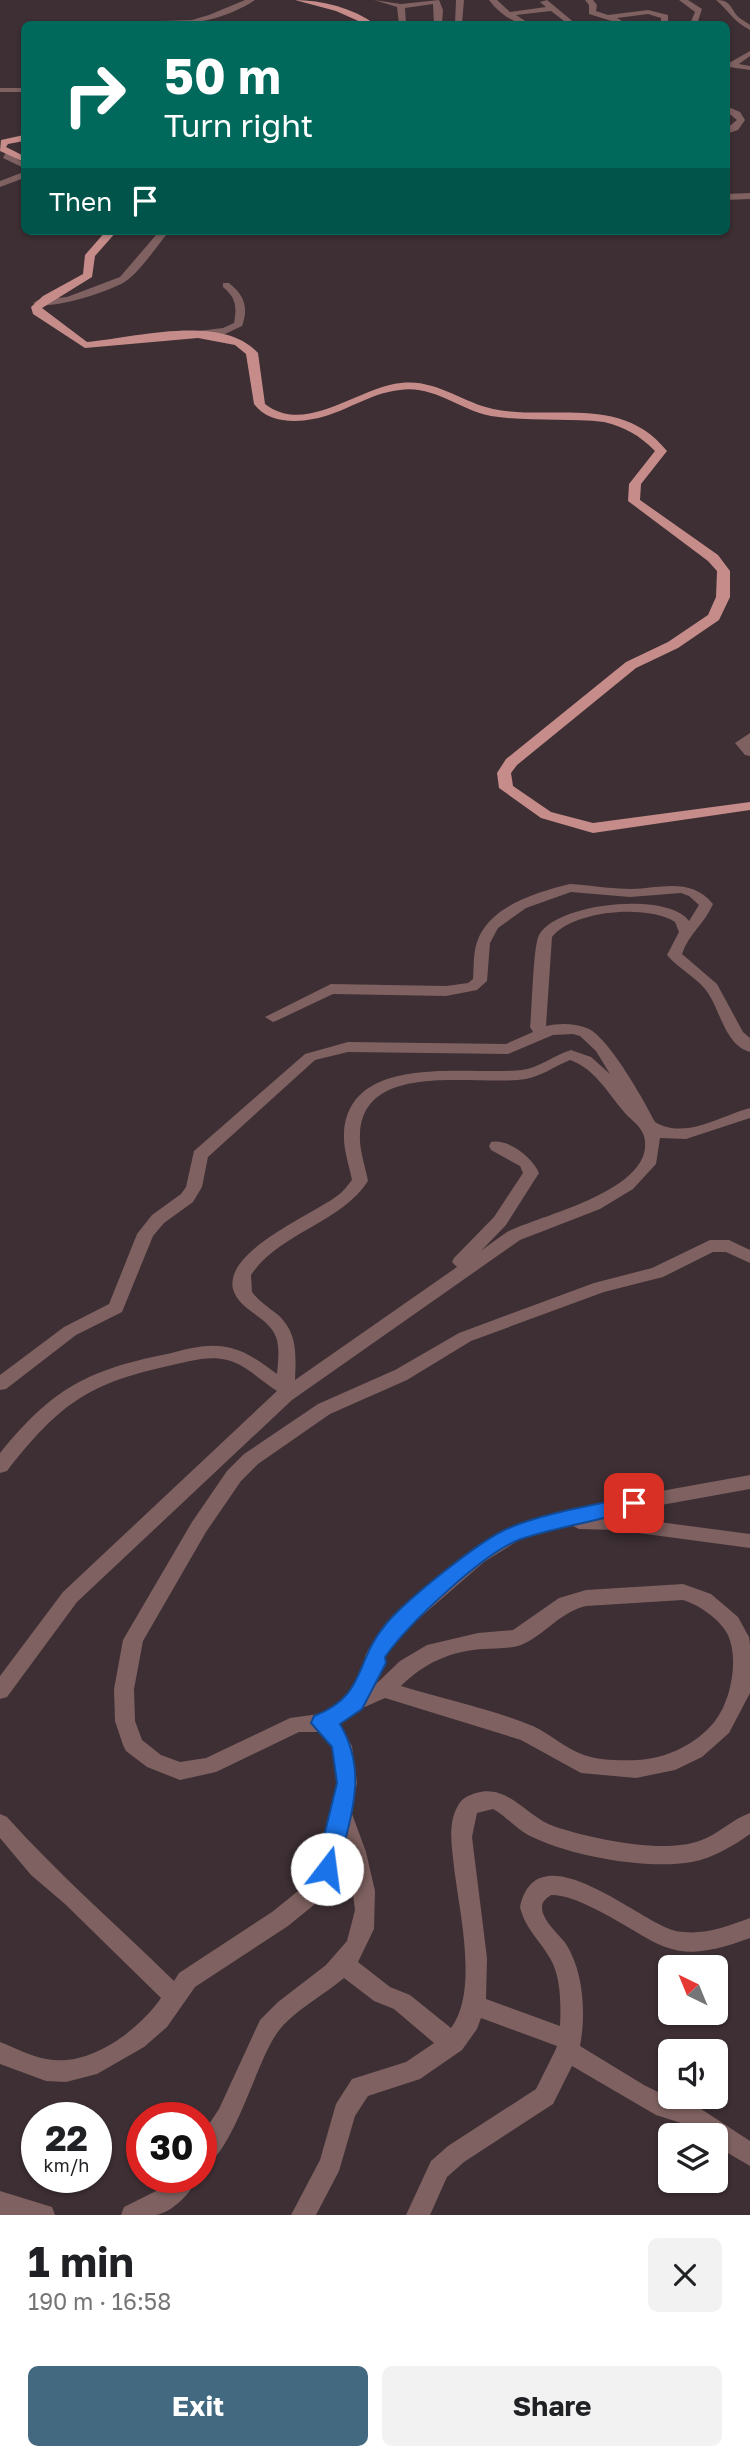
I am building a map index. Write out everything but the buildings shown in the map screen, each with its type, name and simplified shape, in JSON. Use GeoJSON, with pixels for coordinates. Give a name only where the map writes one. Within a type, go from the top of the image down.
{"type":"FeatureCollection","features":[{"type":"Feature","properties":{"kind":"main road"},"geometry":{"type":"LineString","coordinates":[[301,0],[339,9],[365,21]]}},
{"type":"Feature","properties":{"kind":"main road"},"geometry":{"type":"LineString","coordinates":[[21,138],[3,140],[1,148],[21,158]]}},
{"type":"Feature","properties":{"kind":"main road"},"geometry":{"type":"LineString","coordinates":[[109,235],[90,255],[88,275],[38,307],[85,345],[186,335],[214,336],[248,347],[252,353],[257,382],[256,398],[261,407],[275,415],[310,415],[360,401],[381,390],[415,386],[444,391],[490,412],[600,417],[636,429],[654,442],[660,451],[635,484],[634,501],[713,558],[724,571],[723,597],[714,617],[673,645],[631,665],[511,762],[503,773],[506,788],[546,815],[593,828],[750,806]]}},
{"type":"Feature","properties":{"kind":"street"},"geometry":{"type":"LineString","coordinates":[[196,21],[251,0]]}},
{"type":"Feature","properties":{"kind":"street"},"geometry":{"type":"LineString","coordinates":[[378,0],[401,6],[433,0],[437,2],[439,10],[438,21]]}},
{"type":"Feature","properties":{"kind":"street"},"geometry":{"type":"LineString","coordinates":[[460,0],[460,21]]}},
{"type":"Feature","properties":{"kind":"street"},"geometry":{"type":"LineString","coordinates":[[493,0],[521,21]]}},
{"type":"Feature","properties":{"kind":"street"},"geometry":{"type":"LineString","coordinates":[[543,0],[568,21]]}},
{"type":"Feature","properties":{"kind":"street"},"geometry":{"type":"LineString","coordinates":[[589,0],[593,5],[592,12],[616,21]]}},
{"type":"Feature","properties":{"kind":"street"},"geometry":{"type":"LineString","coordinates":[[682,0],[699,11],[695,21]]}},
{"type":"Feature","properties":{"kind":"street"},"geometry":{"type":"LineString","coordinates":[[720,0],[729,7],[732,16],[750,28]]}},
{"type":"Feature","properties":{"kind":"street"},"geometry":{"type":"LineString","coordinates":[[401,6],[402,21]]}},
{"type":"Feature","properties":{"kind":"street"},"geometry":{"type":"LineString","coordinates":[[509,14],[551,9]]}},
{"type":"Feature","properties":{"kind":"street"},"geometry":{"type":"LineString","coordinates":[[609,17],[651,12],[665,17],[664,21]]}},
{"type":"Feature","properties":{"kind":"street"},"geometry":{"type":"LineString","coordinates":[[750,53],[732,65],[750,68]]}},
{"type":"Feature","properties":{"kind":"street"},"geometry":{"type":"LineString","coordinates":[[0,90],[21,90]]}},
{"type":"Feature","properties":{"kind":"street"},"geometry":{"type":"LineString","coordinates":[[730,110],[741,120],[730,130]]}},
{"type":"Feature","properties":{"kind":"street"},"geometry":{"type":"LineString","coordinates":[[9,153],[6,156],[21,164]]}},
{"type":"Feature","properties":{"kind":"street"},"geometry":{"type":"LineString","coordinates":[[0,184],[21,176]]}},
{"type":"Feature","properties":{"kind":"street"},"geometry":{"type":"LineString","coordinates":[[730,197],[750,196]]}},
{"type":"Feature","properties":{"kind":"street"},"geometry":{"type":"LineString","coordinates":[[38,307],[80,297],[123,279],[161,235]]}},
{"type":"Feature","properties":{"kind":"street"},"geometry":{"type":"LineString","coordinates":[[186,335],[225,331],[239,324],[241,309],[238,295],[226,285]]}},
{"type":"Feature","properties":{"kind":"street"},"geometry":{"type":"LineString","coordinates":[[750,737],[741,743],[750,752]]}},
{"type":"Feature","properties":{"kind":"street"},"geometry":{"type":"LineString","coordinates":[[272,1017],[324,991],[343,987],[446,992],[472,987],[481,981],[483,943],[492,926],[521,905],[561,890],[630,893],[682,889],[694,893],[706,904],[701,917],[685,931],[674,955],[712,987],[737,1034],[750,1047]]}},
{"type":"Feature","properties":{"kind":"street"},"geometry":{"type":"LineString","coordinates":[[541,1034],[538,1027],[545,937],[554,925],[585,911],[649,910],[675,915],[684,922],[685,931]]}},
{"type":"Feature","properties":{"kind":"street"},"geometry":{"type":"LineString","coordinates":[[0,1384],[69,1331],[116,1308],[145,1234],[158,1219],[187,1198],[194,1187],[200,1155],[310,1057],[348,1047],[508,1049],[550,1030],[574,1029],[595,1042],[610,1059],[648,1124],[653,1140],[648,1164],[627,1185],[594,1205],[514,1236],[286,1391],[70,1597],[0,1690]]}},
{"type":"Feature","properties":{"kind":"street"},"geometry":{"type":"LineString","coordinates":[[286,1391],[288,1352],[284,1334],[250,1300],[241,1287],[242,1274],[259,1253],[355,1189],[359,1181],[352,1153],[353,1124],[359,1111],[373,1096],[398,1081],[439,1073],[527,1074],[571,1055],[580,1056],[596,1067],[614,1092],[648,1124],[666,1134],[678,1135],[750,1114]]}},
{"type":"Feature","properties":{"kind":"street"},"geometry":{"type":"LineString","coordinates":[[420,1299],[500,1221],[531,1173],[531,1165],[497,1146]]}},
{"type":"Feature","properties":{"kind":"street"},"geometry":{"type":"LineString","coordinates":[[384,1689],[527,1733],[581,1764],[636,1769],[668,1764],[695,1751],[722,1727],[740,1693],[742,1658],[739,1637],[731,1623],[704,1599],[683,1592],[586,1598],[566,1603],[517,1638],[434,1651],[407,1667],[384,1689],[355,1703],[339,1716],[321,1723],[297,1724],[209,1766],[180,1772],[154,1761],[133,1745],[125,1721],[124,1689],[133,1640],[199,1527],[234,1476],[262,1451],[324,1409],[401,1375],[465,1337],[600,1287],[657,1273],[710,1246],[729,1246],[750,1256]]}},
{"type":"Feature","properties":{"kind":"street"},"geometry":{"type":"LineString","coordinates":[[0,1466],[35,1420],[63,1396],[126,1368],[195,1354],[228,1353],[286,1391]]}},
{"type":"Feature","properties":{"kind":"street"},"geometry":{"type":"LineString","coordinates":[[355,1703],[376,1663],[374,1656],[394,1628],[477,1557],[513,1534],[611,1507],[750,1482]]}},
{"type":"Feature","properties":{"kind":"street"},"geometry":{"type":"LineString","coordinates":[[567,1521],[616,1523],[750,1541]]}},
{"type":"Feature","properties":{"kind":"street"},"geometry":{"type":"LineString","coordinates":[[0,2053],[46,2070],[66,2071],[89,2066],[136,2040],[159,2020],[187,1979],[280,1919],[323,1884],[347,1783],[345,1758],[333,1730],[321,1723]]}},
{"type":"Feature","properties":{"kind":"street"},"geometry":{"type":"LineString","coordinates":[[303,2215],[331,2163],[344,2112],[360,2087],[411,2071],[433,2053],[454,2042],[466,2029],[474,2005],[476,1958],[461,1837],[463,1815],[471,1804],[497,1801],[538,1830],[630,1852],[678,1854],[696,1851],[732,1835],[750,1822]]}},
{"type":"Feature","properties":{"kind":"street"},"geometry":{"type":"LineString","coordinates":[[217,2132],[227,2117],[268,2026],[344,1963],[361,1937],[367,1913],[361,1870],[341,1812]]}},
{"type":"Feature","properties":{"kind":"street"},"geometry":{"type":"LineString","coordinates":[[0,1823],[39,1868],[73,1897],[174,1996]]}},
{"type":"Feature","properties":{"kind":"street"},"geometry":{"type":"LineString","coordinates":[[418,2215],[439,2169],[456,2154],[545,2096],[549,2080],[569,2046],[563,1960],[534,1920],[531,1905],[542,1888],[553,1885],[575,1889],[612,1905],[663,1939],[691,1946],[724,1941],[750,1928]]}},
{"type":"Feature","properties":{"kind":"street"},"geometry":{"type":"LineString","coordinates":[[344,1963],[359,1978],[382,1994],[402,2002],[436,2032],[454,2042]]}},
{"type":"Feature","properties":{"kind":"street"},"geometry":{"type":"LineString","coordinates":[[474,2005],[569,2046],[636,2092],[664,2107],[687,2113],[750,2155]]}},
{"type":"Feature","properties":{"kind":"street"},"geometry":{"type":"LineString","coordinates":[[132,2215],[164,2199],[170,2193]]}},
{"type":"Feature","properties":{"kind":"street"},"geometry":{"type":"LineString","coordinates":[[0,2203],[43,2215]]}},
{"type":"Feature","properties":{"kind":"route"},"geometry":{"type":"LineString","coordinates":[[327,1869],[338,1831],[347,1783],[342,1746],[333,1730],[321,1723],[339,1716],[355,1703],[376,1663],[374,1656],[394,1628],[477,1557],[513,1534],[634,1503]]}}]}
